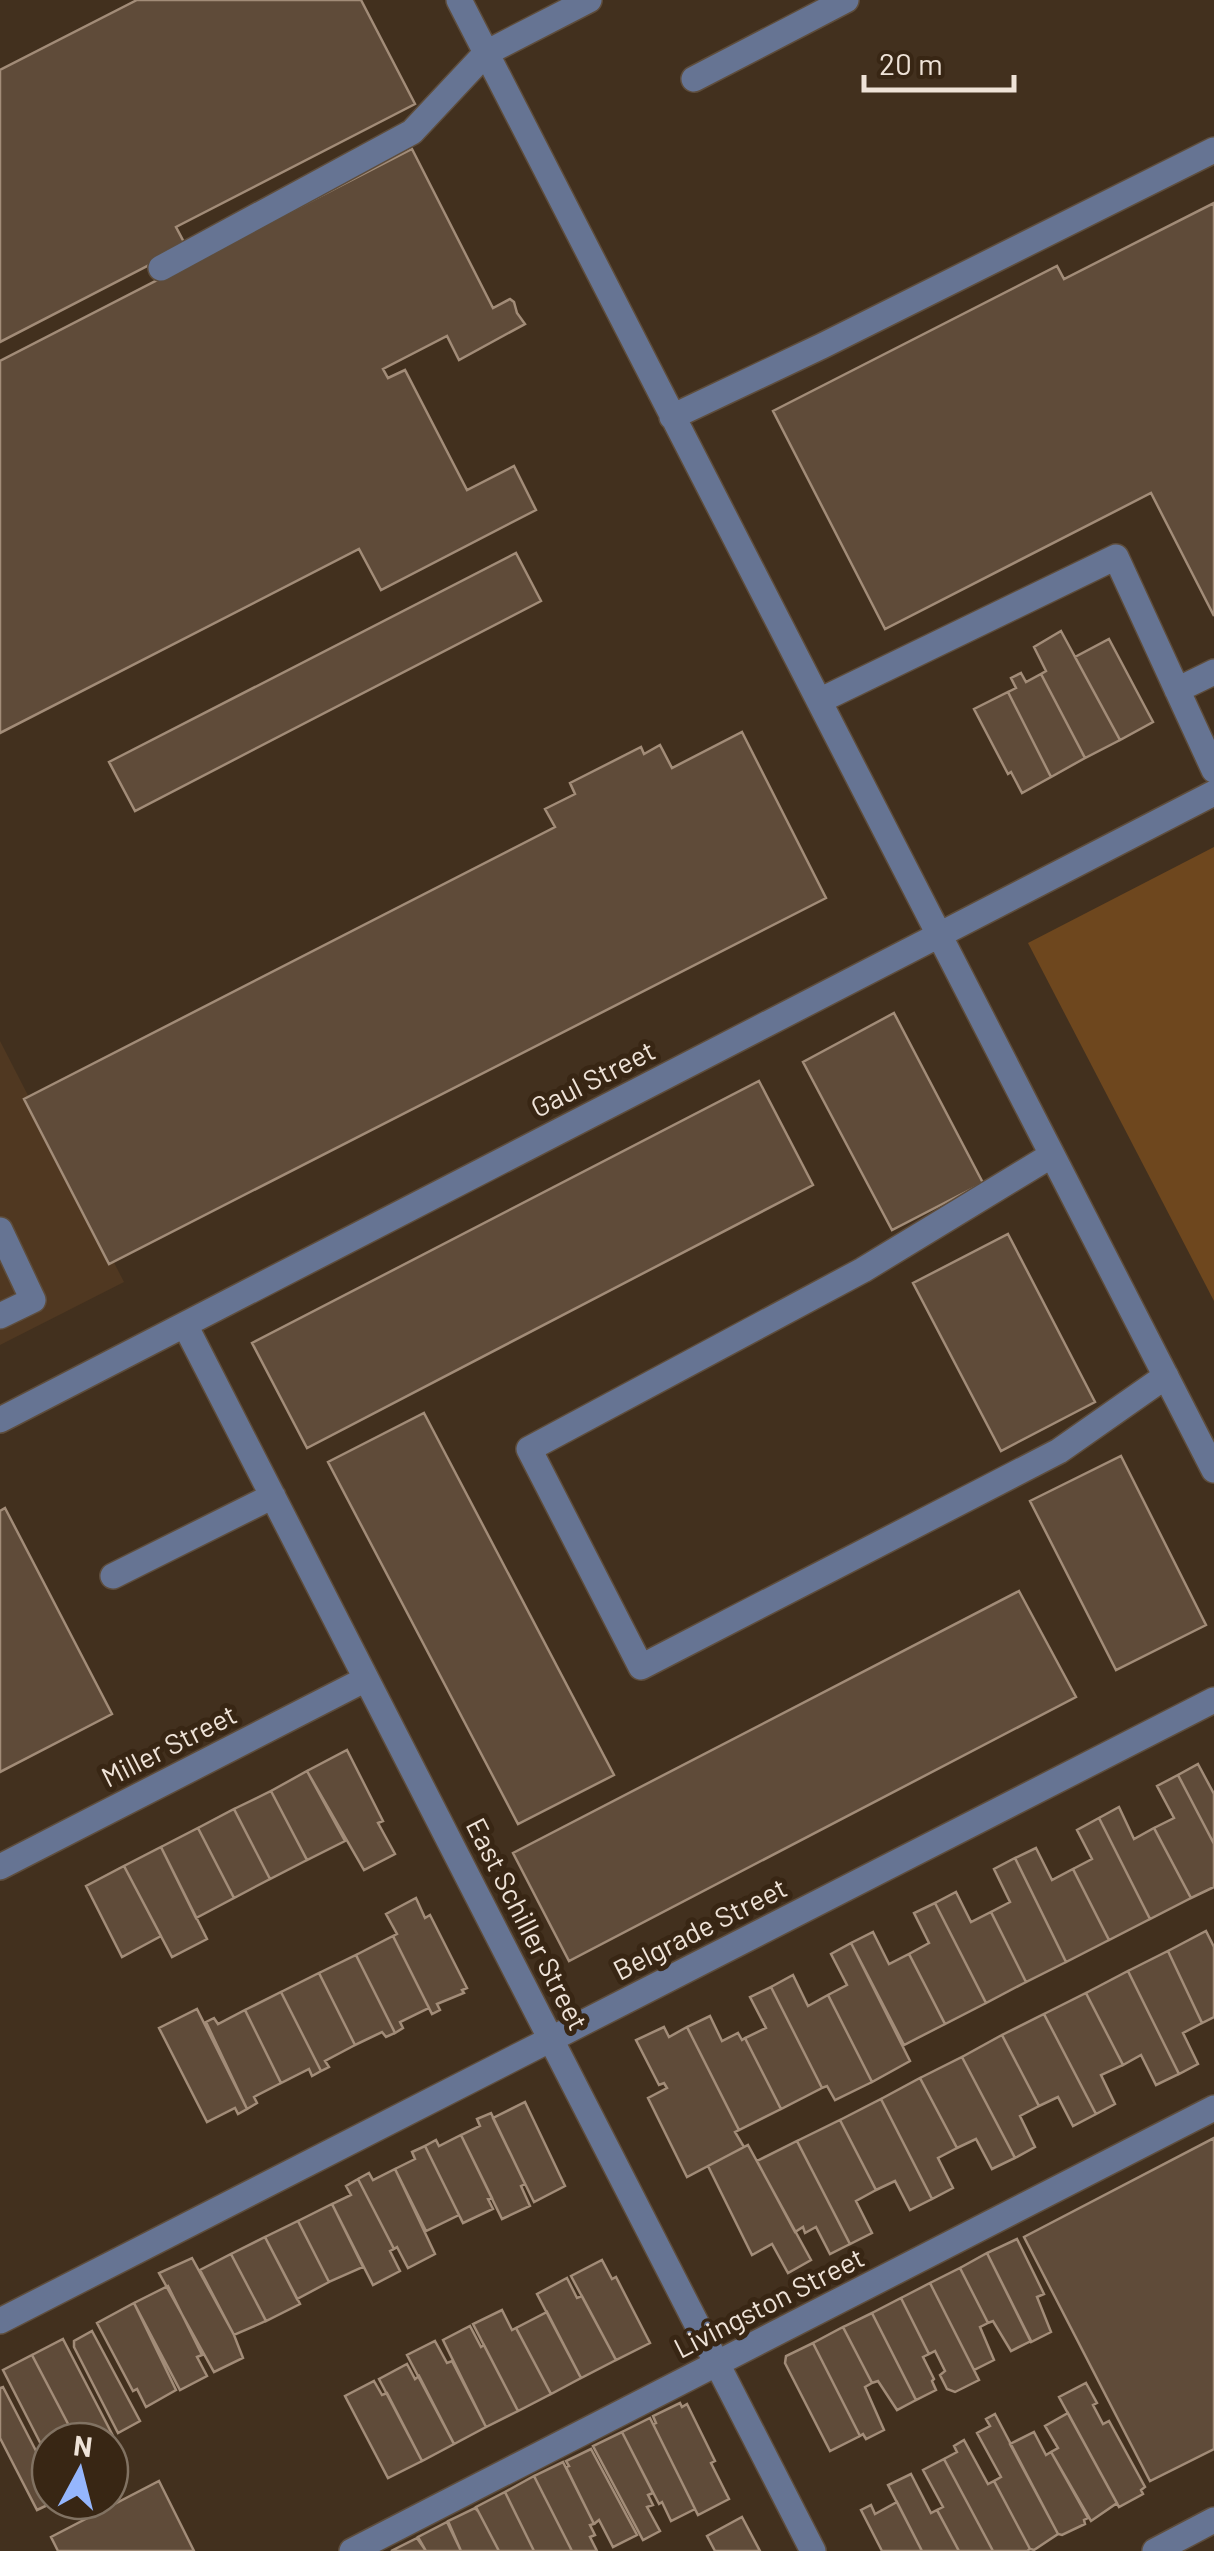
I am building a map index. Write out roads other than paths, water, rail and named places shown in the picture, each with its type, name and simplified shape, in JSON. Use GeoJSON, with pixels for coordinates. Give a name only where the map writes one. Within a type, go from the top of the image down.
{"type":"FeatureCollection","features":[{"type":"Feature","properties":{"kind":"street"},"geometry":{"type":"LineString","coordinates":[[458,0],[1214,1470]]}},
{"type":"Feature","properties":{"kind":"street"},"geometry":{"type":"LineString","coordinates":[[161,268],[412,132],[486,53],[590,0]]}},
{"type":"Feature","properties":{"kind":"street"},"geometry":{"type":"LineString","coordinates":[[694,79],[846,0]]}},
{"type":"Feature","properties":{"kind":"street"},"geometry":{"type":"LineString","coordinates":[[672,417],[1214,150]]}},
{"type":"Feature","properties":{"kind":"street"},"geometry":{"type":"LineString","coordinates":[[818,701],[1116,557],[1214,770]]}},
{"type":"Feature","properties":{"kind":"street"},"geometry":{"type":"LineString","coordinates":[[1177,690],[1214,672]]}},
{"type":"Feature","properties":{"kind":"street","name":"Gaul Street"},"geometry":{"type":"LineString","coordinates":[[0,1420],[1214,793]]}},
{"type":"Feature","properties":{"kind":"street"},"geometry":{"type":"LineString","coordinates":[[1052,1155],[863,1270],[530,1449],[641,1668],[1059,1451],[1166,1376]]}},
{"type":"Feature","properties":{"kind":"street"},"geometry":{"type":"LineString","coordinates":[[0,1230],[33,1300],[0,1316]]}},
{"type":"Feature","properties":{"kind":"street","name":"East Schiller Street"},"geometry":{"type":"LineString","coordinates":[[186,1325],[813,2551]]}},
{"type":"Feature","properties":{"kind":"street"},"geometry":{"type":"LineString","coordinates":[[113,1576],[273,1496]]}},
{"type":"Feature","properties":{"kind":"street","name":"Miller Street"},"geometry":{"type":"LineString","coordinates":[[0,1867],[366,1679]]}},
{"type":"Feature","properties":{"kind":"street","name":"Belgrade Street"},"geometry":{"type":"LineString","coordinates":[[0,2321],[1214,1700]]}},
{"type":"Feature","properties":{"kind":"street","name":"Livingston Street"},"geometry":{"type":"LineString","coordinates":[[352,2551],[1214,2108]]}},
{"type":"Feature","properties":{"kind":"street"},"geometry":{"type":"LineString","coordinates":[[1155,2551],[1214,2520]]}}]}
